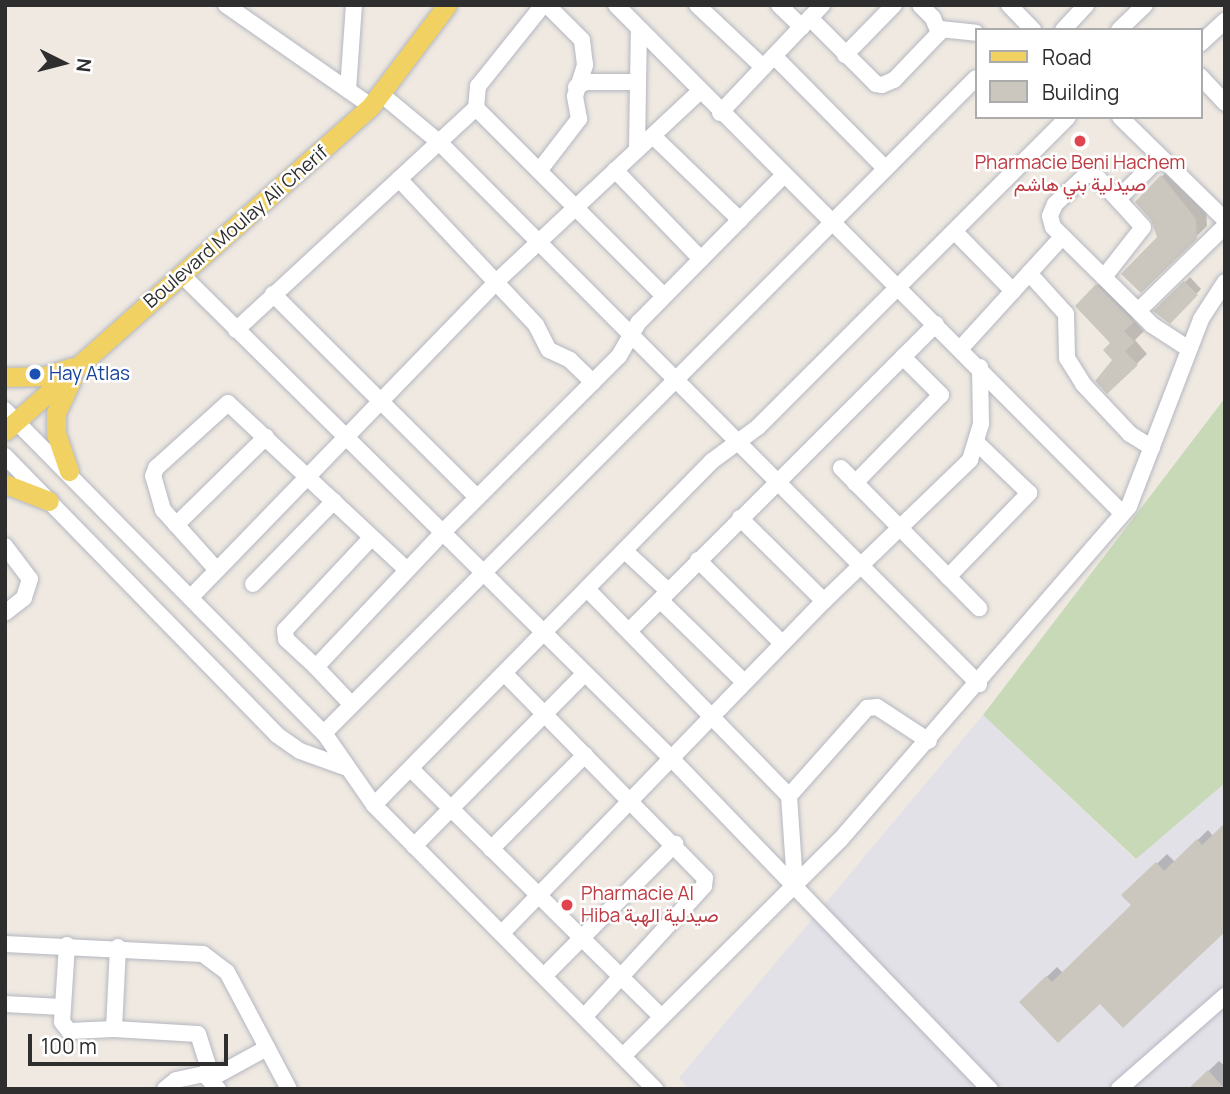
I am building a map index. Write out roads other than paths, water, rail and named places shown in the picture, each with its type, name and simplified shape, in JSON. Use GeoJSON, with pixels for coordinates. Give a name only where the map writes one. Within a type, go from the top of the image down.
{"type":"FeatureCollection","features":[{"type":"Feature","properties":{"kind":"main road","name":"Boulevard Moulay Ali Cherif"},"geometry":{"type":"LineString","coordinates":[[9,421],[182,275],[376,100],[447,5]]}},
{"type":"Feature","properties":{"kind":"main road"},"geometry":{"type":"LineString","coordinates":[[5,377],[45,376],[82,362]]}},
{"type":"Feature","properties":{"kind":"main road"},"geometry":{"type":"LineString","coordinates":[[69,471],[56,434],[56,413],[82,362]]}},
{"type":"Feature","properties":{"kind":"main road"},"geometry":{"type":"LineString","coordinates":[[5,484],[49,500]]}},
{"type":"Feature","properties":{"kind":"street"},"geometry":{"type":"LineString","coordinates":[[226,5],[348,90],[376,100],[440,143],[735,443],[979,684]]}},
{"type":"Feature","properties":{"kind":"street"},"geometry":{"type":"LineString","coordinates":[[348,90],[354,5]]}},
{"type":"Feature","properties":{"kind":"street"},"geometry":{"type":"LineString","coordinates":[[236,330],[476,107],[478,86],[545,5],[582,40],[585,65],[576,87],[579,119],[539,171]]}},
{"type":"Feature","properties":{"kind":"street"},"geometry":{"type":"LineString","coordinates":[[616,5],[699,92],[961,348],[1122,513]]}},
{"type":"Feature","properties":{"kind":"street"},"geometry":{"type":"LineString","coordinates":[[697,5],[769,62],[884,167]]}},
{"type":"Feature","properties":{"kind":"street"},"geometry":{"type":"LineString","coordinates":[[779,5],[806,22],[876,84],[889,84],[940,29]]}},
{"type":"Feature","properties":{"kind":"street"},"geometry":{"type":"LineString","coordinates":[[720,113],[822,5]]}},
{"type":"Feature","properties":{"kind":"street"},"geometry":{"type":"LineString","coordinates":[[845,55],[894,5]]}},
{"type":"Feature","properties":{"kind":"street"},"geometry":{"type":"LineString","coordinates":[[920,5],[940,29],[974,33]]}},
{"type":"Feature","properties":{"kind":"street"},"geometry":{"type":"LineString","coordinates":[[1009,5],[1029,28]]}},
{"type":"Feature","properties":{"kind":"street"},"geometry":{"type":"LineString","coordinates":[[1065,28],[1086,5]]}},
{"type":"Feature","properties":{"kind":"street"},"geometry":{"type":"LineString","coordinates":[[1121,28],[1145,5]]}},
{"type":"Feature","properties":{"kind":"street"},"geometry":{"type":"LineString","coordinates":[[1202,42],[1225,21]]}},
{"type":"Feature","properties":{"kind":"street"},"geometry":{"type":"LineString","coordinates":[[637,150],[639,29]]}},
{"type":"Feature","properties":{"kind":"street"},"geometry":{"type":"LineString","coordinates":[[1202,78],[1225,103]]}},
{"type":"Feature","properties":{"kind":"street"},"geometry":{"type":"LineString","coordinates":[[324,733],[884,167],[974,80]]}},
{"type":"Feature","properties":{"kind":"street"},"geometry":{"type":"LineString","coordinates":[[576,87],[586,82],[638,82]]}},
{"type":"Feature","properties":{"kind":"street"},"geometry":{"type":"LineString","coordinates":[[191,597],[496,282],[699,92]]}},
{"type":"Feature","properties":{"kind":"street"},"geometry":{"type":"LineString","coordinates":[[476,107],[664,296]]}},
{"type":"Feature","properties":{"kind":"street"},"geometry":{"type":"LineString","coordinates":[[374,805],[506,675],[625,551],[735,443],[758,427],[1066,119]]}},
{"type":"Feature","properties":{"kind":"street"},"geometry":{"type":"LineString","coordinates":[[1124,119],[1225,220]]}},
{"type":"Feature","properties":{"kind":"street"},"geometry":{"type":"LineString","coordinates":[[653,136],[740,219]]}},
{"type":"Feature","properties":{"kind":"street"},"geometry":{"type":"LineString","coordinates":[[1118,199],[1160,157]]}},
{"type":"Feature","properties":{"kind":"street"},"geometry":{"type":"LineString","coordinates":[[615,170],[701,259]]}},
{"type":"Feature","properties":{"kind":"street"},"geometry":{"type":"LineString","coordinates":[[316,667],[477,497],[620,356],[631,335],[664,296],[784,175]]}},
{"type":"Feature","properties":{"kind":"street"},"geometry":{"type":"LineString","coordinates":[[1104,278],[1144,230],[1095,175],[1084,175],[1051,211],[1052,227],[1063,236],[1104,278],[1138,311],[1189,349]]}},
{"type":"Feature","properties":{"kind":"street"},"geometry":{"type":"LineString","coordinates":[[399,179],[537,325],[550,350],[570,360],[593,382]]}},
{"type":"Feature","properties":{"kind":"street"},"geometry":{"type":"LineString","coordinates":[[1138,311],[1225,226]]}},
{"type":"Feature","properties":{"kind":"street"},"geometry":{"type":"LineString","coordinates":[[955,232],[1013,291]]}},
{"type":"Feature","properties":{"kind":"street"},"geometry":{"type":"LineString","coordinates":[[961,348],[1063,236]]}},
{"type":"Feature","properties":{"kind":"street"},"geometry":{"type":"LineString","coordinates":[[1029,273],[1066,314],[1067,358],[1083,384],[1130,434],[1152,448]]}},
{"type":"Feature","properties":{"kind":"street"},"geometry":{"type":"LineString","coordinates":[[182,275],[443,532],[583,675],[671,758],[990,1089]]}},
{"type":"Feature","properties":{"kind":"street"},"geometry":{"type":"LineString","coordinates":[[623,1055],[795,884],[929,741],[1122,513],[1136,494],[1189,349],[1212,297],[1225,282]]}},
{"type":"Feature","properties":{"kind":"street"},"geometry":{"type":"LineString","coordinates":[[273,294],[477,497]]}},
{"type":"Feature","properties":{"kind":"street"},"geometry":{"type":"LineString","coordinates":[[629,631],[936,324]]}},
{"type":"Feature","properties":{"kind":"street"},"geometry":{"type":"LineString","coordinates":[[855,482],[941,395],[903,357]]}},
{"type":"Feature","properties":{"kind":"street"},"geometry":{"type":"LineString","coordinates":[[503,932],[782,643],[961,471],[978,444],[980,367]]}},
{"type":"Feature","properties":{"kind":"street"},"geometry":{"type":"LineString","coordinates":[[216,569],[176,525],[157,499],[156,468],[228,403],[407,570]]}},
{"type":"Feature","properties":{"kind":"street"},"geometry":{"type":"LineString","coordinates":[[9,421],[69,471],[324,733],[345,768],[374,805],[503,932],[655,1089]]}},
{"type":"Feature","properties":{"kind":"street"},"geometry":{"type":"LineString","coordinates":[[176,525],[266,437]]}},
{"type":"Feature","properties":{"kind":"street"},"geometry":{"type":"LineString","coordinates":[[948,577],[1029,493],[978,444]]}},
{"type":"Feature","properties":{"kind":"street"},"geometry":{"type":"LineString","coordinates":[[5,456],[277,735],[300,751],[345,768]]}},
{"type":"Feature","properties":{"kind":"street"},"geometry":{"type":"LineString","coordinates":[[841,468],[979,608]]}},
{"type":"Feature","properties":{"kind":"street"},"geometry":{"type":"LineString","coordinates":[[253,584],[334,500]]}},
{"type":"Feature","properties":{"kind":"street"},"geometry":{"type":"LineString","coordinates":[[740,518],[824,601]]}},
{"type":"Feature","properties":{"kind":"street"},"geometry":{"type":"LineString","coordinates":[[351,704],[286,639],[285,630],[371,538]]}},
{"type":"Feature","properties":{"kind":"street"},"geometry":{"type":"LineString","coordinates":[[5,546],[30,579],[24,598],[5,613]]}},
{"type":"Feature","properties":{"kind":"street"},"geometry":{"type":"LineString","coordinates":[[625,551],[744,682]]}},
{"type":"Feature","properties":{"kind":"street"},"geometry":{"type":"LineString","coordinates":[[698,560],[782,643]]}},
{"type":"Feature","properties":{"kind":"street"},"geometry":{"type":"LineString","coordinates":[[588,590],[789,796],[795,884]]}},
{"type":"Feature","properties":{"kind":"street"},"geometry":{"type":"LineString","coordinates":[[506,675],[703,873],[704,886],[585,1016]]}},
{"type":"Feature","properties":{"kind":"street"},"geometry":{"type":"LineString","coordinates":[[414,846],[583,675]]}},
{"type":"Feature","properties":{"kind":"street"},"geometry":{"type":"LineString","coordinates":[[789,796],[867,708],[877,707],[929,741]]}},
{"type":"Feature","properties":{"kind":"street"},"geometry":{"type":"LineString","coordinates":[[491,849],[585,755]]}},
{"type":"Feature","properties":{"kind":"street"},"geometry":{"type":"LineString","coordinates":[[412,770],[662,1017]]}},
{"type":"Feature","properties":{"kind":"street"},"geometry":{"type":"LineString","coordinates":[[545,975],[675,844]]}},
{"type":"Feature","properties":{"kind":"street"},"geometry":{"type":"LineString","coordinates":[[5,944],[189,952],[217,962],[227,972],[289,1089]]}},
{"type":"Feature","properties":{"kind":"street"},"geometry":{"type":"LineString","coordinates":[[67,945],[62,1007],[66,1029],[114,1028],[198,1034],[215,1083]]}},
{"type":"Feature","properties":{"kind":"street"},"geometry":{"type":"LineString","coordinates":[[114,1028],[118,947]]}},
{"type":"Feature","properties":{"kind":"street"},"geometry":{"type":"LineString","coordinates":[[1127,1086],[1225,996]]}},
{"type":"Feature","properties":{"kind":"street"},"geometry":{"type":"LineString","coordinates":[[5,1004],[62,1007]]}},
{"type":"Feature","properties":{"kind":"street"},"geometry":{"type":"LineString","coordinates":[[215,1083],[267,1048]]}},
{"type":"Feature","properties":{"kind":"street"},"geometry":{"type":"LineString","coordinates":[[164,1089],[195,1074],[215,1083]]}},
{"type":"Feature","properties":{"kind":"place","name":"Pharmacie Beni Hachem صيدلية بني هاشم"},"geometry":{"type":"Point","coordinates":[1080,141]}},
{"type":"Feature","properties":{"kind":"place","name":"Hay Atlas"},"geometry":{"type":"Point","coordinates":[35,374]}},
{"type":"Feature","properties":{"kind":"place","name":"Pharmacie Al Hiba صيدلية الهبة"},"geometry":{"type":"Point","coordinates":[567,905]}}]}
